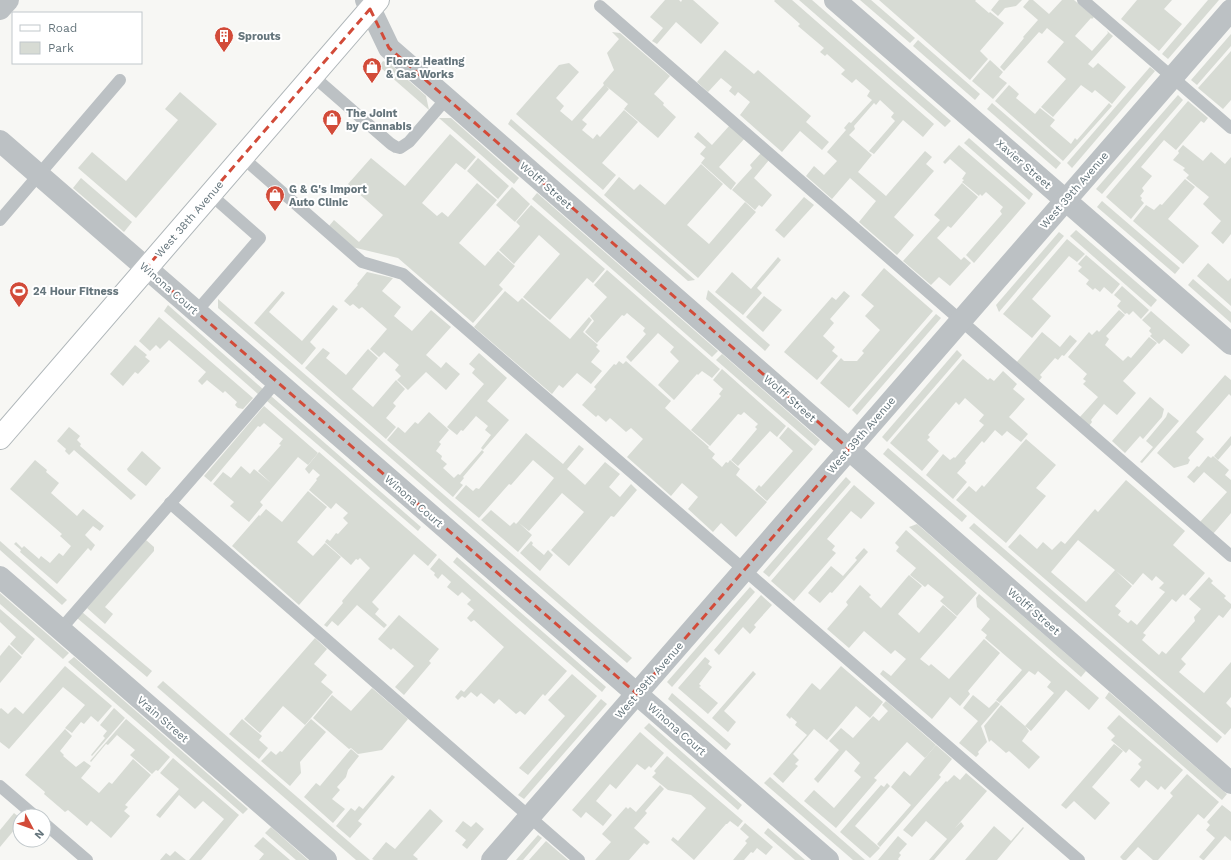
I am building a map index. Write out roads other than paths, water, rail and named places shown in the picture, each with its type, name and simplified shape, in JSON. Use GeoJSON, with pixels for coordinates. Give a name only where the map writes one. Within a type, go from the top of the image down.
{"type":"FeatureCollection","features":[{"type":"Feature","properties":{"kind":"main road","name":"West 38th Avenue"},"geometry":{"type":"LineString","coordinates":[[0,438],[313,76],[371,3]]}},
{"type":"Feature","properties":{"kind":"street"},"geometry":{"type":"LineString","coordinates":[[0,9],[8,0]]}},
{"type":"Feature","properties":{"kind":"street","name":"Xavier Street"},"geometry":{"type":"LineString","coordinates":[[835,0],[1231,344]]}},
{"type":"Feature","properties":{"kind":"street","name":"Wolff Street"},"geometry":{"type":"LineString","coordinates":[[371,3],[390,48],[1231,783]]}},
{"type":"Feature","properties":{"kind":"street","name":"West 39th Avenue"},"geometry":{"type":"LineString","coordinates":[[492,860],[1231,10]]}},
{"type":"Feature","properties":{"kind":"street","name":"Winona Court"},"geometry":{"type":"LineString","coordinates":[[0,141],[828,860]]}},
{"type":"Feature","properties":{"kind":"street","name":"Vrain Street"},"geometry":{"type":"LineString","coordinates":[[0,578],[326,860]]}},
{"type":"Feature","properties":{"kind":"lane"},"geometry":{"type":"LineString","coordinates":[[1083,0],[1231,128]]}},
{"type":"Feature","properties":{"kind":"lane"},"geometry":{"type":"LineString","coordinates":[[600,6],[1231,556]]}},
{"type":"Feature","properties":{"kind":"lane"},"geometry":{"type":"LineString","coordinates":[[313,76],[396,148],[400,148],[409,142],[446,98]]}},
{"type":"Feature","properties":{"kind":"lane"},"geometry":{"type":"LineString","coordinates":[[0,220],[120,80]]}},
{"type":"Feature","properties":{"kind":"lane"},"geometry":{"type":"LineString","coordinates":[[242,158],[362,262],[403,274],[1079,860]]}},
{"type":"Feature","properties":{"kind":"lane"},"geometry":{"type":"LineString","coordinates":[[196,312],[260,238],[210,194]]}},
{"type":"Feature","properties":{"kind":"lane"},"geometry":{"type":"LineString","coordinates":[[60,630],[277,381]]}},
{"type":"Feature","properties":{"kind":"lane"},"geometry":{"type":"LineString","coordinates":[[170,503],[580,860]]}},
{"type":"Feature","properties":{"kind":"lane"},"geometry":{"type":"LineString","coordinates":[[0,786],[26,808]]}},
{"type":"Feature","properties":{"kind":"lane"},"geometry":{"type":"LineString","coordinates":[[52,830],[87,860]]}},
{"type":"Feature","properties":{"kind":"place","name":"Sprouts"},"geometry":{"type":"Point","coordinates":[224,53]}},
{"type":"Feature","properties":{"kind":"place","name":"Florez Heating & Gas Works"},"geometry":{"type":"Point","coordinates":[372,84]}},
{"type":"Feature","properties":{"kind":"place","name":"The Joint by Cannabis"},"geometry":{"type":"Point","coordinates":[332,136]}},
{"type":"Feature","properties":{"kind":"place","name":"G & G's Import Auto Clinic"},"geometry":{"type":"Point","coordinates":[275,212]}},
{"type":"Feature","properties":{"kind":"place","name":"24 Hour Fitness"},"geometry":{"type":"Point","coordinates":[19,308]}}]}
